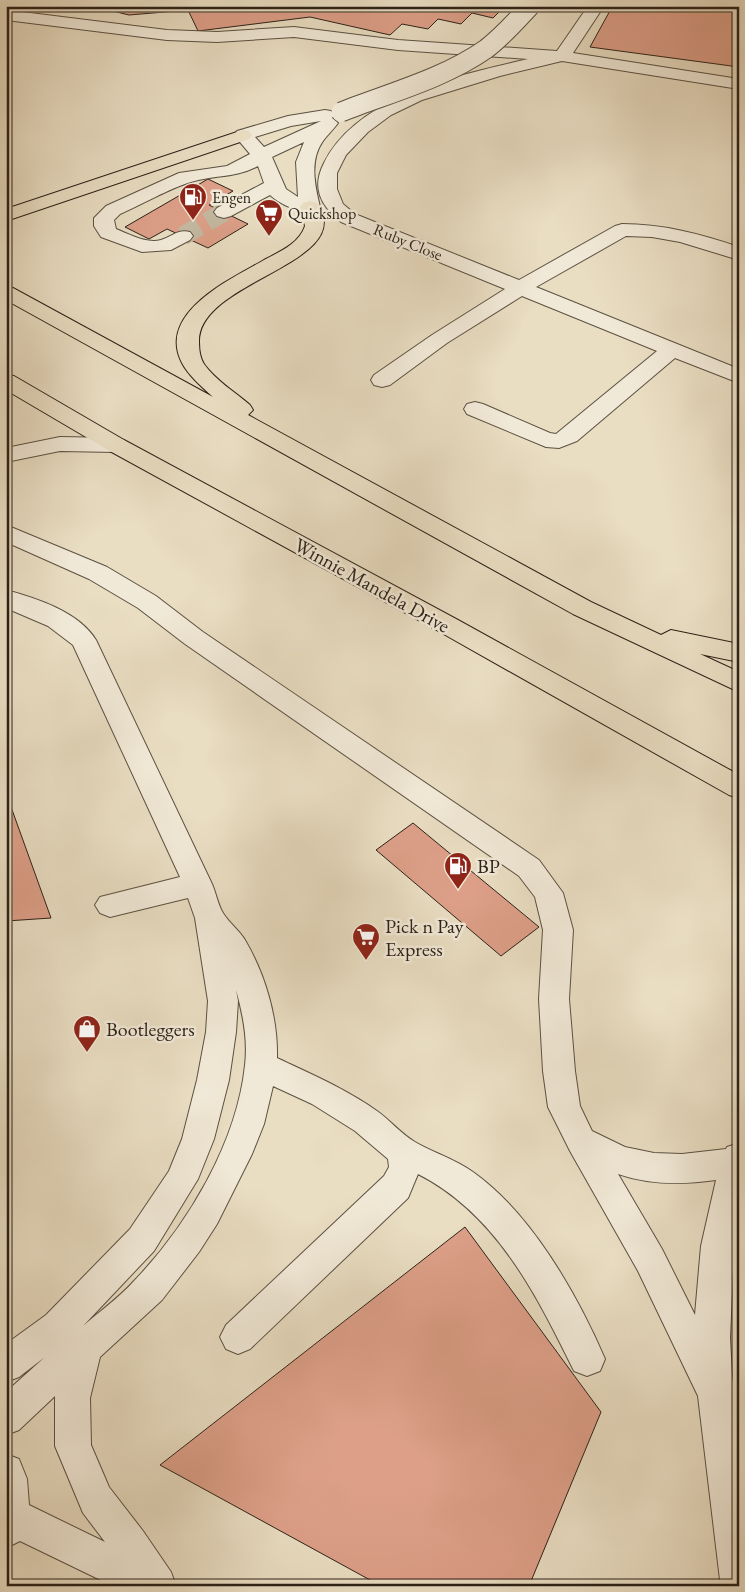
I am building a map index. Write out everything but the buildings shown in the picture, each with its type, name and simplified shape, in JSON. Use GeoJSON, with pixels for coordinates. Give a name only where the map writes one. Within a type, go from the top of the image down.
{"type":"FeatureCollection","features":[{"type":"Feature","properties":{"kind":"main road"},"geometry":{"type":"LineString","coordinates":[[6,215],[243,135]]}},
{"type":"Feature","properties":{"kind":"main road"},"geometry":{"type":"LineString","coordinates":[[275,440],[197,368],[190,357],[187,342],[194,319],[202,308],[305,243],[315,227],[316,218],[310,206]]}},
{"type":"Feature","properties":{"kind":"main road"},"geometry":{"type":"LineString","coordinates":[[6,292],[582,608],[739,683]]}},
{"type":"Feature","properties":{"kind":"main road","name":"Winnie Mandela Drive"},"geometry":{"type":"LineString","coordinates":[[6,381],[116,445],[449,626],[739,788]]}},
{"type":"Feature","properties":{"kind":"main road"},"geometry":{"type":"LineString","coordinates":[[628,630],[739,654]]}},
{"type":"Feature","properties":{"kind":"street"},"geometry":{"type":"LineString","coordinates":[[310,206],[282,196],[274,185],[270,171],[262,156],[243,135],[288,121],[341,112],[446,71],[477,55],[500,37],[530,6]]}},
{"type":"Feature","properties":{"kind":"street"},"geometry":{"type":"LineString","coordinates":[[6,15],[168,34],[217,37],[294,32],[398,45],[562,56],[596,6]]}},
{"type":"Feature","properties":{"kind":"street","name":"Ruby Close"},"geometry":{"type":"LineString","coordinates":[[739,84],[562,56],[495,72],[416,96],[385,111],[362,128],[338,153],[328,173],[328,190],[334,207],[348,218],[517,289],[739,378]]}},
{"type":"Feature","properties":{"kind":"street"},"geometry":{"type":"LineString","coordinates":[[310,206],[304,180],[303,164],[310,148],[326,126],[341,112]]}},
{"type":"Feature","properties":{"kind":"street"},"geometry":{"type":"LineString","coordinates":[[183,236],[164,246],[142,246],[108,232],[104,226],[104,218],[113,210],[186,178],[242,167],[276,147],[326,126]]}},
{"type":"Feature","properties":{"kind":"street"},"geometry":{"type":"LineString","coordinates":[[224,212],[274,185]]}},
{"type":"Feature","properties":{"kind":"street"},"geometry":{"type":"LineString","coordinates":[[382,380],[411,358],[517,289],[622,230],[641,229],[677,234],[739,254]]}},
{"type":"Feature","properties":{"kind":"street"},"geometry":{"type":"LineString","coordinates":[[475,409],[546,440],[559,441],[569,436],[672,350]]}},
{"type":"Feature","properties":{"kind":"street"},"geometry":{"type":"LineString","coordinates":[[6,455],[60,444],[116,445]]}},
{"type":"Feature","properties":{"kind":"street"},"geometry":{"type":"LineString","coordinates":[[6,533],[98,572],[147,602],[194,638],[529,868],[549,894],[558,930],[554,999],[559,1071],[564,1107],[581,1142],[650,1260],[716,1394]]}},
{"type":"Feature","properties":{"kind":"street"},"geometry":{"type":"LineString","coordinates":[[6,598],[61,621],[74,630],[83,640],[198,884],[210,918],[223,1001],[221,1032],[214,1080],[198,1139],[182,1178],[142,1240],[58,1326],[6,1365]]}},
{"type":"Feature","properties":{"kind":"street"},"geometry":{"type":"LineString","coordinates":[[110,905],[198,884]]}},
{"type":"Feature","properties":{"kind":"street"},"geometry":{"type":"LineString","coordinates":[[6,1417],[149,1290],[192,1236],[222,1184],[250,1118],[261,1064],[258,1010],[250,983],[236,951],[210,918]]}},
{"type":"Feature","properties":{"kind":"street"},"geometry":{"type":"LineString","coordinates":[[261,1064],[323,1094],[366,1121],[403,1152],[436,1166],[469,1188],[488,1206],[547,1281],[587,1359]]}},
{"type":"Feature","properties":{"kind":"street"},"geometry":{"type":"LineString","coordinates":[[581,1142],[626,1162],[657,1169],[682,1170],[738,1160],[720,1236],[714,1287],[712,1340],[716,1394],[739,1580]]}},
{"type":"Feature","properties":{"kind":"street"},"geometry":{"type":"LineString","coordinates":[[238,1337],[396,1187],[404,1167],[403,1152]]}},
{"type":"Feature","properties":{"kind":"street"},"geometry":{"type":"LineString","coordinates":[[84,1348],[72,1398],[73,1446],[96,1500],[130,1544],[156,1586]]}},
{"type":"Feature","properties":{"kind":"street"},"geometry":{"type":"LineString","coordinates":[[6,1472],[11,1488],[8,1523],[156,1586]]}},
{"type":"Feature","properties":{"kind":"tunnel"},"geometry":{"type":"LineString","coordinates":[[183,236],[224,212]]}},
{"type":"Feature","properties":{"kind":"place","name":"Engen"},"geometry":{"type":"Point","coordinates":[193,221]}},
{"type":"Feature","properties":{"kind":"place","name":"Quickshop"},"geometry":{"type":"Point","coordinates":[269,237]}},
{"type":"Feature","properties":{"kind":"place","name":"BP"},"geometry":{"type":"Point","coordinates":[458,890]}},
{"type":"Feature","properties":{"kind":"place","name":"Pick n Pay Express"},"geometry":{"type":"Point","coordinates":[366,961]}},
{"type":"Feature","properties":{"kind":"place","name":"Bootleggers"},"geometry":{"type":"Point","coordinates":[87,1053]}}]}
